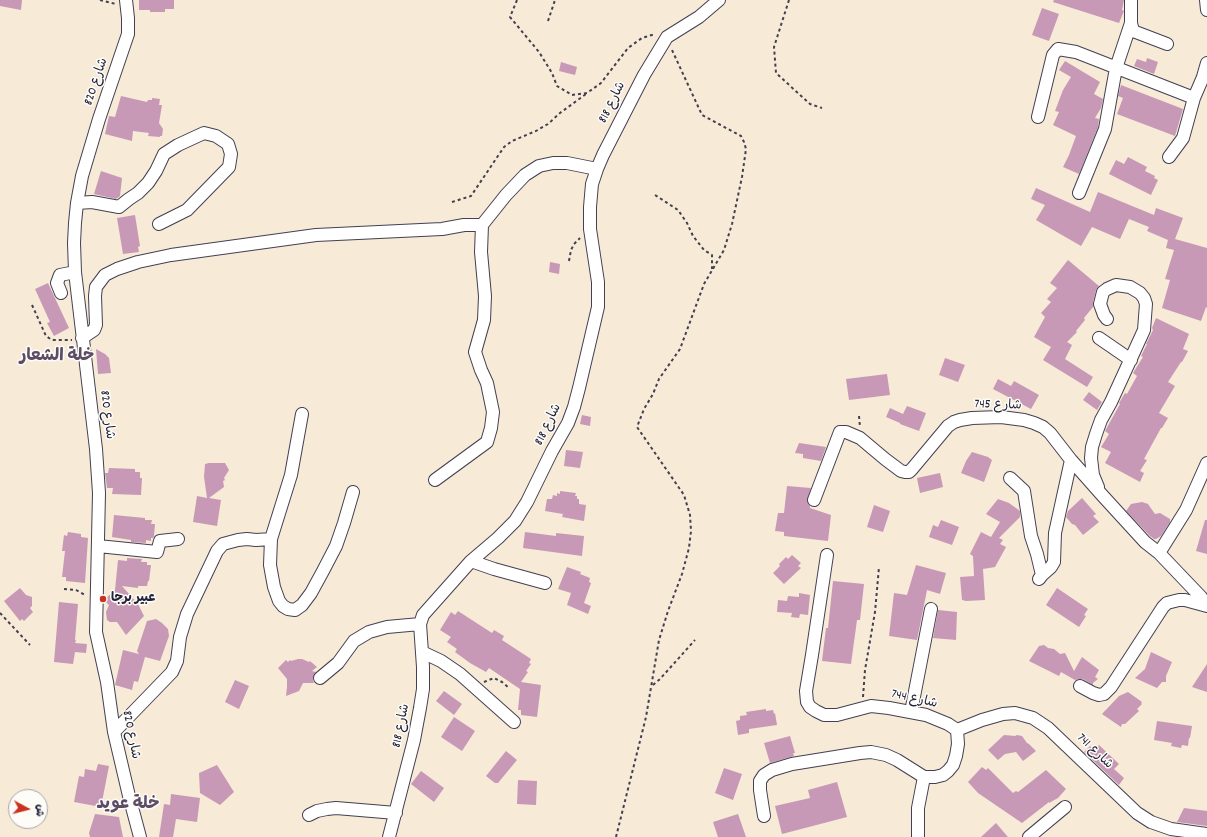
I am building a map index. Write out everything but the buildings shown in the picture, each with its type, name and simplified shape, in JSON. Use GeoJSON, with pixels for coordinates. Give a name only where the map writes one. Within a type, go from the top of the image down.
{"type":"FeatureCollection","features":[{"type":"Feature","properties":{"kind":"street","name":"شارع 820"},"geometry":{"type":"LineString","coordinates":[[126,0],[128,34],[88,153],[77,203],[75,223],[75,272],[96,449],[99,493],[96,632],[107,682],[114,732],[140,837]]}},
{"type":"Feature","properties":{"kind":"street","name":"شارع 818"},"geometry":{"type":"LineString","coordinates":[[389,837],[414,740],[423,689],[420,624],[423,615],[470,561],[498,538],[515,520],[527,502],[552,451],[568,423],[579,388],[598,307],[598,282],[590,229],[590,207],[597,169],[644,75],[667,37],[699,17],[719,0]]}},
{"type":"Feature","properties":{"kind":"street"},"geometry":{"type":"LineString","coordinates":[[1131,0],[1132,30],[1167,44]]}},
{"type":"Feature","properties":{"kind":"street"},"geometry":{"type":"LineString","coordinates":[[1206,0],[1207,10]]}},
{"type":"Feature","properties":{"kind":"street"},"geometry":{"type":"LineString","coordinates":[[1079,193],[1105,129],[1116,68],[1131,23]]}},
{"type":"Feature","properties":{"kind":"street"},"geometry":{"type":"LineString","coordinates":[[1038,117],[1053,55],[1058,49],[1076,52],[1194,98]]}},
{"type":"Feature","properties":{"kind":"street"},"geometry":{"type":"LineString","coordinates":[[1169,157],[1183,138],[1194,98],[1207,63]]}},
{"type":"Feature","properties":{"kind":"street"},"geometry":{"type":"LineString","coordinates":[[77,203],[92,202],[119,207],[138,193],[148,183],[156,171],[164,154],[178,145],[204,133],[216,136],[228,144],[231,154],[228,167],[187,210],[159,224]]}},
{"type":"Feature","properties":{"kind":"street"},"geometry":{"type":"LineString","coordinates":[[435,480],[487,442],[491,428],[493,412],[487,383],[475,352],[484,320],[485,296],[482,225],[506,195],[525,175],[539,166],[553,163],[568,163],[597,169]]}},
{"type":"Feature","properties":{"kind":"street"},"geometry":{"type":"LineString","coordinates":[[83,340],[94,330],[96,326],[96,287],[105,275],[138,262],[171,255],[316,235],[442,229],[464,225],[482,225]]}},
{"type":"Feature","properties":{"kind":"street"},"geometry":{"type":"LineString","coordinates":[[61,293],[57,283],[60,275],[75,272]]}},
{"type":"Feature","properties":{"kind":"street"},"geometry":{"type":"LineString","coordinates":[[1102,496],[1093,475],[1091,458],[1092,447],[1101,420],[1131,360],[1144,330],[1146,304],[1144,298],[1130,287],[1116,285],[1107,288],[1103,292],[1100,304],[1107,319]]}},
{"type":"Feature","properties":{"kind":"street"},"geometry":{"type":"LineString","coordinates":[[1099,338],[1131,360]]}},
{"type":"Feature","properties":{"kind":"street"},"geometry":{"type":"LineString","coordinates":[[302,414],[291,475],[271,539],[270,565],[274,587],[279,601],[288,609],[295,610],[302,604],[311,593],[323,572],[336,546],[353,492]]}},
{"type":"Feature","properties":{"kind":"street","name":"شارع 745"},"geometry":{"type":"LineString","coordinates":[[814,500],[840,432],[846,432],[860,438],[902,471],[909,472],[948,426],[954,422],[972,418],[1011,418],[1034,423],[1043,427],[1055,437],[1071,460],[1102,496],[1146,542],[1159,553],[1207,606]]}},
{"type":"Feature","properties":{"kind":"street"},"geometry":{"type":"LineString","coordinates":[[1010,478],[1024,491],[1031,536],[1037,554],[1041,577],[1054,562],[1055,533],[1071,460]]}},
{"type":"Feature","properties":{"kind":"street"},"geometry":{"type":"LineString","coordinates":[[1159,553],[1186,510],[1207,464]]}},
{"type":"Feature","properties":{"kind":"street"},"geometry":{"type":"LineString","coordinates":[[98,546],[157,552],[160,541],[178,539]]}},
{"type":"Feature","properties":{"kind":"street"},"geometry":{"type":"LineString","coordinates":[[114,732],[172,672],[177,662],[180,637],[187,614],[217,551],[224,544],[238,540],[271,539]]}},
{"type":"Feature","properties":{"kind":"street","name":"شارع 744"},"geometry":{"type":"LineString","coordinates":[[827,555],[806,691],[806,702],[810,707],[824,715],[837,715],[871,706],[889,708],[926,715],[948,724],[957,730]]}},
{"type":"Feature","properties":{"kind":"street"},"geometry":{"type":"LineString","coordinates":[[470,561],[545,583]]}},
{"type":"Feature","properties":{"kind":"street"},"geometry":{"type":"LineString","coordinates":[[1080,686],[1099,695],[1104,694],[1111,687],[1167,603],[1185,600],[1207,606]]}},
{"type":"Feature","properties":{"kind":"street"},"geometry":{"type":"LineString","coordinates":[[911,712],[931,609]]}},
{"type":"Feature","properties":{"kind":"street"},"geometry":{"type":"LineString","coordinates":[[320,678],[338,663],[354,641],[369,632],[387,627],[420,624]]}},
{"type":"Feature","properties":{"kind":"street"},"geometry":{"type":"LineString","coordinates":[[422,652],[441,661],[460,674],[514,722]]}},
{"type":"Feature","properties":{"kind":"street","name":"شارع 741"},"geometry":{"type":"LineString","coordinates":[[957,730],[982,720],[1003,714],[1015,713],[1033,718],[1048,728],[1137,813],[1151,822],[1171,829],[1207,834]]}},
{"type":"Feature","properties":{"kind":"street"},"geometry":{"type":"LineString","coordinates":[[764,816],[760,781],[764,775],[772,770],[792,764],[871,752],[886,755],[897,760],[924,777],[935,777],[943,775],[951,768],[956,756],[958,744],[957,730]]}},
{"type":"Feature","properties":{"kind":"street"},"geometry":{"type":"LineString","coordinates":[[918,837],[918,808],[924,777]]}},
{"type":"Feature","properties":{"kind":"street"},"geometry":{"type":"LineString","coordinates":[[1029,837],[1065,807]]}},
{"type":"Feature","properties":{"kind":"street"},"geometry":{"type":"LineString","coordinates":[[309,815],[327,808],[396,813]]}},
{"type":"Feature","properties":{"kind":"path"},"geometry":{"type":"LineString","coordinates":[[517,0],[510,17],[539,52],[557,86],[572,95],[587,94]]}},
{"type":"Feature","properties":{"kind":"path"},"geometry":{"type":"LineString","coordinates":[[548,21],[555,0]]}},
{"type":"Feature","properties":{"kind":"path"},"geometry":{"type":"LineString","coordinates":[[789,0],[774,47],[776,73],[810,104],[822,108]]}},
{"type":"Feature","properties":{"kind":"path"},"geometry":{"type":"LineString","coordinates":[[452,202],[471,196],[504,147],[512,141],[536,131],[548,124],[560,113],[601,83],[628,48],[642,38],[657,34],[667,37],[702,115],[741,136],[746,149],[742,177],[732,224],[724,250],[704,284],[680,349],[659,379],[637,427],[684,495],[690,515],[691,531],[689,548],[682,574],[661,633],[646,717],[616,837]]}},
{"type":"Feature","properties":{"kind":"path"},"geometry":{"type":"LineString","coordinates":[[655,195],[678,210],[687,223],[693,236],[704,250],[712,255],[712,270]]}},
{"type":"Feature","properties":{"kind":"path"},"geometry":{"type":"LineString","coordinates":[[569,261],[574,244],[590,229]]}},
{"type":"Feature","properties":{"kind":"path"},"geometry":{"type":"LineString","coordinates":[[32,305],[46,336],[52,340],[83,340]]}},
{"type":"Feature","properties":{"kind":"path"},"geometry":{"type":"LineString","coordinates":[[863,708],[865,670],[875,612],[879,567]]}},
{"type":"Feature","properties":{"kind":"path"},"geometry":{"type":"LineString","coordinates":[[64,589],[76,590],[85,595],[87,605],[96,608]]}},
{"type":"Feature","properties":{"kind":"path"},"geometry":{"type":"LineString","coordinates":[[0,613],[30,645]]}},
{"type":"Feature","properties":{"kind":"path"},"geometry":{"type":"LineString","coordinates":[[652,686],[695,640]]}},
{"type":"Feature","properties":{"kind":"path"},"geometry":{"type":"LineString","coordinates":[[477,688],[488,680],[494,678],[502,682],[508,688]]}},
{"type":"Feature","properties":{"kind":"place","name":"عبير برجا"},"geometry":{"type":"Point","coordinates":[103,599]}},
{"type":"Feature","properties":{"kind":"district","name":"خلة الشعار"},"geometry":{"type":"Point","coordinates":[57,358]}},
{"type":"Feature","properties":{"kind":"district","name":"خلة عويد"},"geometry":{"type":"Point","coordinates":[128,806]}}]}
